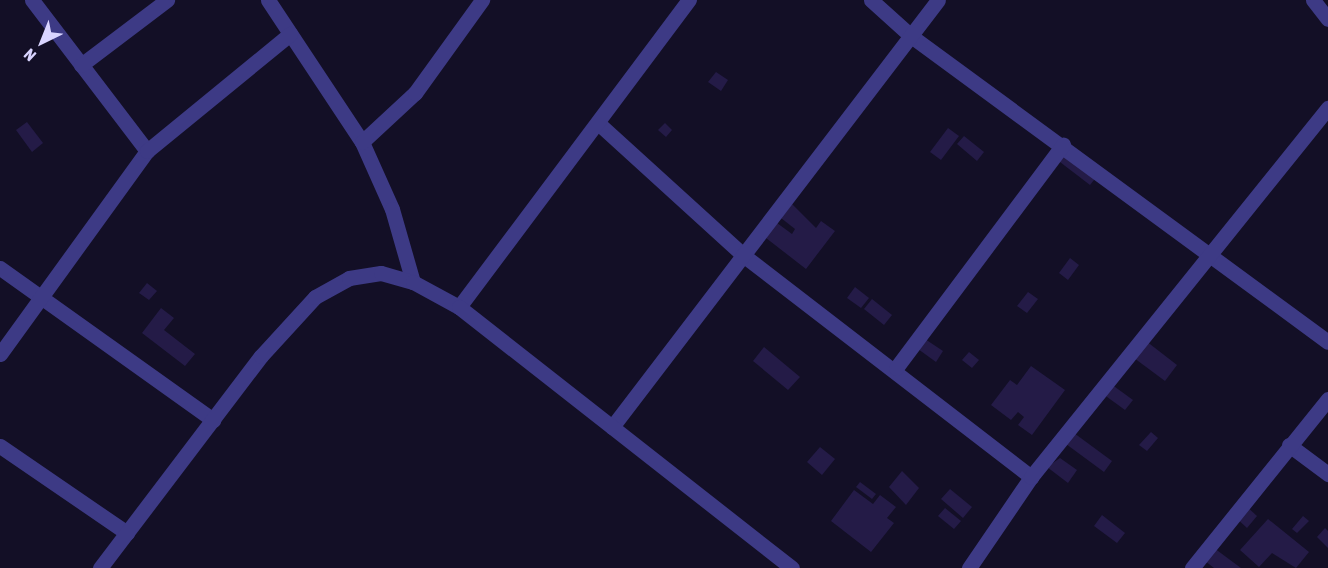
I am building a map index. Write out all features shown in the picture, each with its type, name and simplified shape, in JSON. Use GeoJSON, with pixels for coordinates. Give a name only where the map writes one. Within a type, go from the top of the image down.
{"type":"FeatureCollection","features":[{"type":"Feature","properties":{"kind":"street"},"geometry":{"type":"LineString","coordinates":[[32,0],[147,151]]}},
{"type":"Feature","properties":{"kind":"street"},"geometry":{"type":"LineString","coordinates":[[81,65],[167,0]]}},
{"type":"Feature","properties":{"kind":"street"},"geometry":{"type":"LineString","coordinates":[[268,0],[362,142],[392,209],[413,282]]}},
{"type":"Feature","properties":{"kind":"street"},"geometry":{"type":"LineString","coordinates":[[362,142],[415,93],[482,0]]}},
{"type":"Feature","properties":{"kind":"street"},"geometry":{"type":"LineString","coordinates":[[459,308],[689,0]]}},
{"type":"Feature","properties":{"kind":"street"},"geometry":{"type":"LineString","coordinates":[[871,0],[911,36],[1064,145],[1328,342]]}},
{"type":"Feature","properties":{"kind":"street"},"geometry":{"type":"LineString","coordinates":[[612,427],[938,0]]}},
{"type":"Feature","properties":{"kind":"street"},"geometry":{"type":"LineString","coordinates":[[1313,0],[1328,19]]}},
{"type":"Feature","properties":{"kind":"street"},"geometry":{"type":"LineString","coordinates":[[0,354],[42,302],[147,151],[290,34]]}},
{"type":"Feature","properties":{"kind":"street"},"geometry":{"type":"LineString","coordinates":[[969,568],[1031,477],[1213,255],[1328,107]]}},
{"type":"Feature","properties":{"kind":"street"},"geometry":{"type":"LineString","coordinates":[[598,123],[743,255],[896,368],[1031,477]]}},
{"type":"Feature","properties":{"kind":"street"},"geometry":{"type":"LineString","coordinates":[[896,368],[1064,145]]}},
{"type":"Feature","properties":{"kind":"street"},"geometry":{"type":"LineString","coordinates":[[0,268],[42,302],[213,420]]}},
{"type":"Feature","properties":{"kind":"street"},"geometry":{"type":"LineString","coordinates":[[120,568],[104,563],[213,420],[315,297],[363,275],[381,273],[413,282],[459,308],[792,568]]}},
{"type":"Feature","properties":{"kind":"street"},"geometry":{"type":"LineString","coordinates":[[1192,568],[1328,399]]}},
{"type":"Feature","properties":{"kind":"street"},"geometry":{"type":"LineString","coordinates":[[1289,445],[1328,474]]}},
{"type":"Feature","properties":{"kind":"street"},"geometry":{"type":"LineString","coordinates":[[0,446],[127,533]]}},
{"type":"Feature","properties":{"kind":"building"},"geometry":{"type":"Polygon","coordinates":[[[716,72],[728,80],[721,91],[708,82],[716,72]]]}},
{"type":"Feature","properties":{"kind":"building"},"geometry":{"type":"Polygon","coordinates":[[[27,122],[43,143],[32,152],[16,130],[27,122]]]}},
{"type":"Feature","properties":{"kind":"building"},"geometry":{"type":"Polygon","coordinates":[[[665,123],[672,130],[666,137],[658,130],[665,123]]]}},
{"type":"Feature","properties":{"kind":"building"},"geometry":{"type":"Polygon","coordinates":[[[948,128],[959,136],[941,160],[930,152],[948,128]]]}},
{"type":"Feature","properties":{"kind":"building"},"geometry":{"type":"Polygon","coordinates":[[[964,136],[984,152],[977,161],[957,144],[964,136]]]}},
{"type":"Feature","properties":{"kind":"building"},"geometry":{"type":"Polygon","coordinates":[[[1064,148],[1098,175],[1090,185],[1056,159],[1064,148]]]}},
{"type":"Feature","properties":{"kind":"building"},"geometry":{"type":"Polygon","coordinates":[[[792,204],[816,228],[821,221],[835,231],[806,269],[766,238],[777,223],[792,234],[795,229],[781,218],[792,204]]]}},
{"type":"Feature","properties":{"kind":"building"},"geometry":{"type":"Polygon","coordinates":[[[1070,258],[1079,265],[1068,280],[1059,273],[1070,258]]]}},
{"type":"Feature","properties":{"kind":"building"},"geometry":{"type":"Polygon","coordinates":[[[147,283],[157,291],[149,300],[139,293],[147,283]]]}},
{"type":"Feature","properties":{"kind":"building"},"geometry":{"type":"Polygon","coordinates":[[[855,287],[869,298],[861,308],[847,298],[855,287]]]}},
{"type":"Feature","properties":{"kind":"building"},"geometry":{"type":"Polygon","coordinates":[[[1028,292],[1038,299],[1027,313],[1017,306],[1028,292]]]}},
{"type":"Feature","properties":{"kind":"building"},"geometry":{"type":"Polygon","coordinates":[[[872,299],[892,315],[884,325],[864,309],[872,299]]]}},
{"type":"Feature","properties":{"kind":"building"},"geometry":{"type":"Polygon","coordinates":[[[161,308],[174,318],[164,330],[195,354],[185,366],[142,333],[161,308]]]}},
{"type":"Feature","properties":{"kind":"building"},"geometry":{"type":"Polygon","coordinates":[[[925,339],[943,351],[936,362],[918,349],[925,339]]]}},
{"type":"Feature","properties":{"kind":"building"},"geometry":{"type":"Polygon","coordinates":[[[1146,341],[1177,365],[1165,381],[1134,358],[1146,341]]]}},
{"type":"Feature","properties":{"kind":"building"},"geometry":{"type":"Polygon","coordinates":[[[764,347],[800,377],[788,390],[753,361],[764,347]]]}},
{"type":"Feature","properties":{"kind":"building"},"geometry":{"type":"Polygon","coordinates":[[[969,352],[979,360],[972,368],[962,360],[969,352]]]}},
{"type":"Feature","properties":{"kind":"building"},"geometry":{"type":"Polygon","coordinates":[[[1031,366],[1065,390],[1032,435],[1018,425],[1024,417],[1018,412],[1011,420],[991,405],[1010,380],[1017,385],[1031,366]]]}},
{"type":"Feature","properties":{"kind":"building"},"geometry":{"type":"Polygon","coordinates":[[[1111,384],[1133,400],[1125,410],[1103,394],[1111,384]]]}},
{"type":"Feature","properties":{"kind":"building"},"geometry":{"type":"Polygon","coordinates":[[[1151,432],[1158,438],[1147,451],[1139,445],[1151,432]]]}},
{"type":"Feature","properties":{"kind":"building"},"geometry":{"type":"Polygon","coordinates":[[[1074,433],[1112,461],[1104,472],[1066,444],[1074,433]]]}},
{"type":"Feature","properties":{"kind":"building"},"geometry":{"type":"Polygon","coordinates":[[[820,447],[835,459],[822,475],[807,462],[820,447]]]}},
{"type":"Feature","properties":{"kind":"building"},"geometry":{"type":"Polygon","coordinates":[[[1060,458],[1077,470],[1068,483],[1047,467],[1060,458]]]}},
{"type":"Feature","properties":{"kind":"building"},"geometry":{"type":"Polygon","coordinates":[[[902,471],[919,488],[906,505],[889,487],[902,471]]]}},
{"type":"Feature","properties":{"kind":"building"},"geometry":{"type":"Polygon","coordinates":[[[860,482],[876,494],[872,499],[856,487],[860,482]]]}},
{"type":"Feature","properties":{"kind":"building"},"geometry":{"type":"Polygon","coordinates":[[[950,489],[972,507],[963,518],[941,499],[950,489]]]}},
{"type":"Feature","properties":{"kind":"building"},"geometry":{"type":"Polygon","coordinates":[[[854,490],[873,504],[880,495],[896,507],[887,518],[894,523],[871,552],[831,521],[854,490]]]}},
{"type":"Feature","properties":{"kind":"building"},"geometry":{"type":"Polygon","coordinates":[[[1245,505],[1257,516],[1247,528],[1235,517],[1245,505]]]}},
{"type":"Feature","properties":{"kind":"building"},"geometry":{"type":"Polygon","coordinates":[[[945,508],[961,521],[954,529],[938,516],[945,508]]]}},
{"type":"Feature","properties":{"kind":"building"},"geometry":{"type":"Polygon","coordinates":[[[1102,515],[1125,533],[1117,543],[1094,526],[1102,515]]]}},
{"type":"Feature","properties":{"kind":"building"},"geometry":{"type":"Polygon","coordinates":[[[1303,516],[1309,521],[1297,533],[1292,529],[1303,516]]]}},
{"type":"Feature","properties":{"kind":"building"},"geometry":{"type":"Polygon","coordinates":[[[1268,519],[1309,552],[1296,568],[1272,553],[1259,567],[1240,550],[1268,519]]]}},
{"type":"Feature","properties":{"kind":"building"},"geometry":{"type":"Polygon","coordinates":[[[1325,528],[1328,531],[1328,548],[1317,537],[1325,528]]]}},
{"type":"Feature","properties":{"kind":"building"},"geometry":{"type":"Polygon","coordinates":[[[1214,548],[1241,568],[1214,568],[1205,561],[1214,548]]]}}]}
